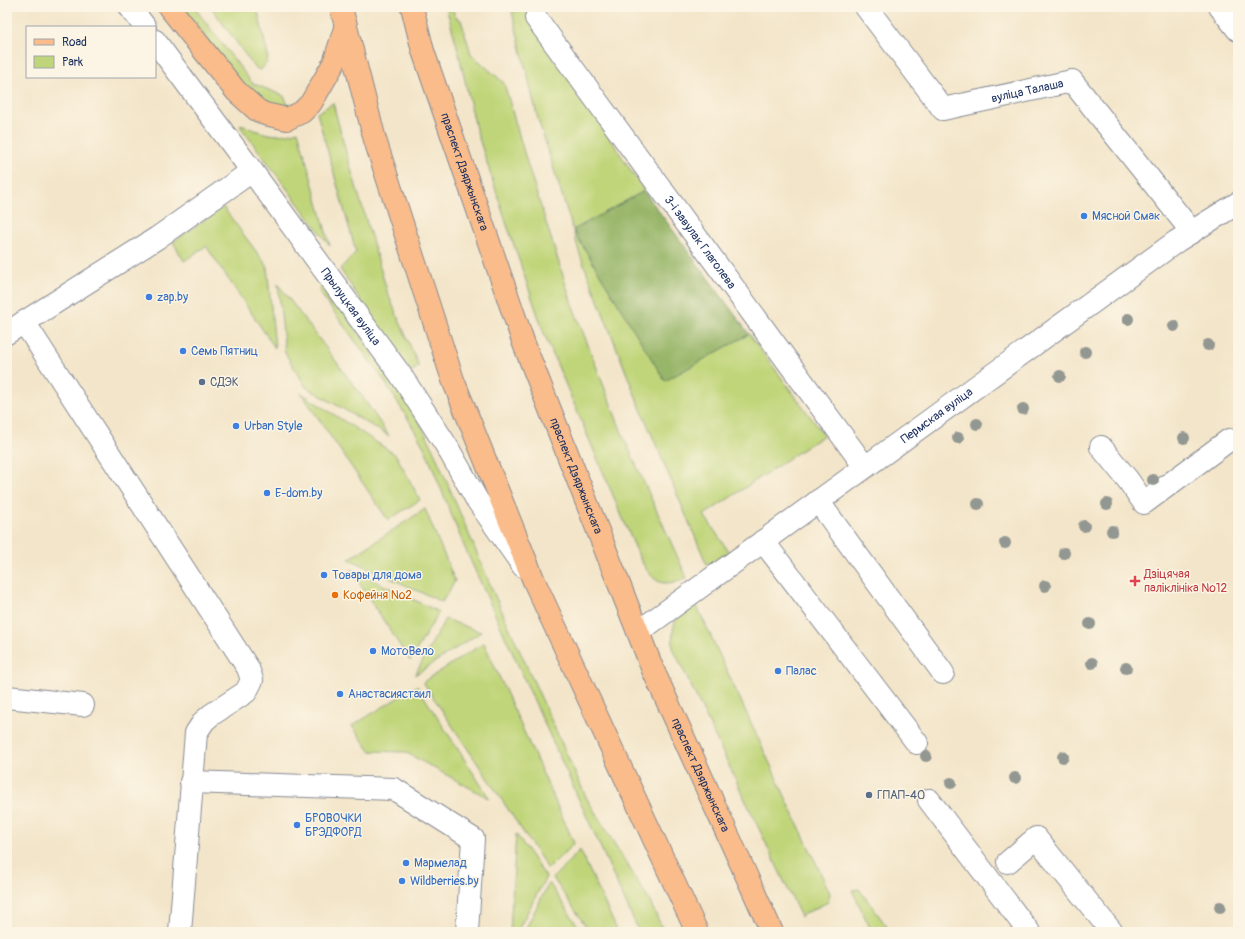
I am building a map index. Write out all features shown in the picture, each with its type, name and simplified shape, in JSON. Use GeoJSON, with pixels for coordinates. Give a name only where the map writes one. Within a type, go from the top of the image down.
{"type":"FeatureCollection","features":[{"type":"Feature","properties":{"kind":"main road"},"geometry":{"type":"LineString","coordinates":[[170,7],[236,91],[244,99],[257,110],[265,114],[287,119],[302,112],[318,93],[334,64],[344,16]]}},
{"type":"Feature","properties":{"kind":"main road","name":"праспект Дзяржынскага"},"geometry":{"type":"LineString","coordinates":[[412,7],[423,51],[524,344],[653,670],[772,932]]}},
{"type":"Feature","properties":{"kind":"main road"},"geometry":{"type":"LineString","coordinates":[[344,16],[375,140],[453,380],[534,581],[697,932]]}},
{"type":"Feature","properties":{"kind":"street"},"geometry":{"type":"LineString","coordinates":[[130,7],[144,26]]}},
{"type":"Feature","properties":{"kind":"street","name":"вуліца Талаша"},"geometry":{"type":"LineString","coordinates":[[866,7],[943,109],[1072,81],[1192,232]]}},
{"type":"Feature","properties":{"kind":"street"},"geometry":{"type":"LineString","coordinates":[[1220,7],[1238,30]]}},
{"type":"Feature","properties":{"kind":"street","name":"3-і завулак Глаголева"},"geometry":{"type":"LineString","coordinates":[[536,18],[865,467]]}},
{"type":"Feature","properties":{"kind":"street","name":"Прылуцкая вуліца"},"geometry":{"type":"LineString","coordinates":[[156,42],[252,170],[400,374],[446,445],[476,500],[534,581]]}},
{"type":"Feature","properties":{"kind":"street"},"geometry":{"type":"LineString","coordinates":[[180,932],[196,733],[204,721],[211,715],[246,692],[252,680],[248,668],[16,328],[157,238],[252,170]]}},
{"type":"Feature","properties":{"kind":"street","name":"Пермская вуліца"},"geometry":{"type":"LineString","coordinates":[[638,632],[1177,241],[1238,203]]}},
{"type":"Feature","properties":{"kind":"street"},"geometry":{"type":"LineString","coordinates":[[1102,447],[1144,503],[1229,440]]}},
{"type":"Feature","properties":{"kind":"street"},"geometry":{"type":"LineString","coordinates":[[818,501],[943,673]]}},
{"type":"Feature","properties":{"kind":"street"},"geometry":{"type":"LineString","coordinates":[[763,541],[917,743]]}},
{"type":"Feature","properties":{"kind":"street"},"geometry":{"type":"LineString","coordinates":[[7,697],[83,705]]}},
{"type":"Feature","properties":{"kind":"street"},"geometry":{"type":"LineString","coordinates":[[191,782],[394,789],[473,839],[467,932]]}},
{"type":"Feature","properties":{"kind":"street"},"geometry":{"type":"LineString","coordinates":[[929,800],[1029,932]]}},
{"type":"Feature","properties":{"kind":"street"},"geometry":{"type":"LineString","coordinates":[[1008,862],[1036,838],[1112,932]]}},
{"type":"Feature","properties":{"kind":"green space"},"geometry":{"type":"Polygon","coordinates":[[[183,7],[194,7],[252,83],[284,96],[289,107],[266,104],[247,91],[183,7]]]}},
{"type":"Feature","properties":{"kind":"green space"},"geometry":{"type":"Polygon","coordinates":[[[211,7],[257,7],[268,56],[267,62],[261,70],[257,69],[252,64],[211,7]]]}},
{"type":"Feature","properties":{"kind":"green space"},"geometry":{"type":"Polygon","coordinates":[[[446,7],[452,7],[455,17],[461,20],[471,54],[504,83],[528,166],[572,304],[624,438],[687,578],[671,583],[660,582],[651,575],[641,561],[545,336],[476,129],[458,50],[446,7]]]}},
{"type":"Feature","properties":{"kind":"green space"},"geometry":{"type":"Polygon","coordinates":[[[526,8],[644,191],[573,230],[538,119],[512,12],[526,8]]]}},
{"type":"Feature","properties":{"kind":"green space"},"geometry":{"type":"Polygon","coordinates":[[[333,103],[388,294],[418,364],[418,367],[413,371],[406,369],[340,269],[356,252],[317,113],[333,103]]]}},
{"type":"Feature","properties":{"kind":"green space"},"geometry":{"type":"Polygon","coordinates":[[[241,125],[263,133],[275,135],[298,131],[330,246],[240,126],[241,125]]]}},
{"type":"Feature","properties":{"kind":"green space"},"geometry":{"type":"Polygon","coordinates":[[[644,191],[749,334],[665,381],[573,230],[644,191]]]}},
{"type":"Feature","properties":{"kind":"green space"},"geometry":{"type":"Polygon","coordinates":[[[223,207],[267,266],[275,348],[206,246],[184,261],[173,242],[223,207]]]}},
{"type":"Feature","properties":{"kind":"green space"},"geometry":{"type":"Polygon","coordinates":[[[573,230],[665,381],[749,334],[824,435],[704,515],[729,552],[707,565],[637,400],[579,252],[573,230]]]}},
{"type":"Feature","properties":{"kind":"green space"},"geometry":{"type":"Polygon","coordinates":[[[322,281],[414,412],[430,442],[495,596],[587,799],[649,900],[664,932],[639,932],[464,546],[425,449],[383,379],[320,293],[322,281]]]}},
{"type":"Feature","properties":{"kind":"green space"},"geometry":{"type":"Polygon","coordinates":[[[278,284],[359,392],[389,436],[306,387],[285,353],[278,284]]]}},
{"type":"Feature","properties":{"kind":"green space"},"geometry":{"type":"Polygon","coordinates":[[[301,393],[396,455],[420,500],[388,520],[301,393]]]}},
{"type":"Feature","properties":{"kind":"green space"},"geometry":{"type":"Polygon","coordinates":[[[425,509],[455,581],[442,602],[349,559],[425,509]]]}},
{"type":"Feature","properties":{"kind":"green space"},"geometry":{"type":"Polygon","coordinates":[[[350,569],[439,612],[410,661],[350,569]]]}},
{"type":"Feature","properties":{"kind":"green space"},"geometry":{"type":"Polygon","coordinates":[[[694,600],[830,893],[828,902],[801,917],[673,648],[673,632],[676,621],[694,600]]]}},
{"type":"Feature","properties":{"kind":"green space"},"geometry":{"type":"Polygon","coordinates":[[[445,619],[481,632],[415,675],[445,619]]]}},
{"type":"Feature","properties":{"kind":"green space"},"geometry":{"type":"Polygon","coordinates":[[[484,643],[574,843],[548,869],[423,682],[484,643]]]}},
{"type":"Feature","properties":{"kind":"green space"},"geometry":{"type":"Polygon","coordinates":[[[417,686],[490,799],[405,752],[370,751],[352,726],[417,686]]]}},
{"type":"Feature","properties":{"kind":"green space"},"geometry":{"type":"Polygon","coordinates":[[[516,834],[546,877],[517,932],[510,932],[516,834]]]}},
{"type":"Feature","properties":{"kind":"green space"},"geometry":{"type":"Polygon","coordinates":[[[580,850],[618,932],[590,932],[553,878],[580,850]]]}},
{"type":"Feature","properties":{"kind":"green space"},"geometry":{"type":"Polygon","coordinates":[[[549,883],[582,932],[524,932],[549,883]]]}},
{"type":"Feature","properties":{"kind":"green space"},"geometry":{"type":"Polygon","coordinates":[[[859,889],[891,932],[872,932],[852,890],[859,889]]]}},
{"type":"Feature","properties":{"kind":"place","name":"Мясной Смак"},"geometry":{"type":"Point","coordinates":[1084,216]}},
{"type":"Feature","properties":{"kind":"place","name":"zap.by"},"geometry":{"type":"Point","coordinates":[149,297]}},
{"type":"Feature","properties":{"kind":"place","name":"Семь Пятниц"},"geometry":{"type":"Point","coordinates":[183,351]}},
{"type":"Feature","properties":{"kind":"place","name":"СДЭК"},"geometry":{"type":"Point","coordinates":[202,382]}},
{"type":"Feature","properties":{"kind":"place","name":"Urban Style"},"geometry":{"type":"Point","coordinates":[236,426]}},
{"type":"Feature","properties":{"kind":"place","name":"E-dom.by"},"geometry":{"type":"Point","coordinates":[267,493]}},
{"type":"Feature","properties":{"kind":"place","name":"Товары для дома"},"geometry":{"type":"Point","coordinates":[324,575]}},
{"type":"Feature","properties":{"kind":"place","name":"Дзіцячая паліклініка №12"},"geometry":{"type":"Point","coordinates":[1135,581]}},
{"type":"Feature","properties":{"kind":"place","name":"Кофейня №2"},"geometry":{"type":"Point","coordinates":[335,595]}},
{"type":"Feature","properties":{"kind":"place","name":"МотоВело"},"geometry":{"type":"Point","coordinates":[373,651]}},
{"type":"Feature","properties":{"kind":"place","name":"Палас"},"geometry":{"type":"Point","coordinates":[778,671]}},
{"type":"Feature","properties":{"kind":"place","name":"Анастасиястаил"},"geometry":{"type":"Point","coordinates":[340,694]}},
{"type":"Feature","properties":{"kind":"place","name":"ГПАП-40"},"geometry":{"type":"Point","coordinates":[869,795]}},
{"type":"Feature","properties":{"kind":"place","name":"БРОВОЧКИ БРЭДФОРД"},"geometry":{"type":"Point","coordinates":[297,825]}},
{"type":"Feature","properties":{"kind":"place","name":"Мармелад"},"geometry":{"type":"Point","coordinates":[406,863]}},
{"type":"Feature","properties":{"kind":"place","name":"Wildberries.by"},"geometry":{"type":"Point","coordinates":[402,881]}}]}
